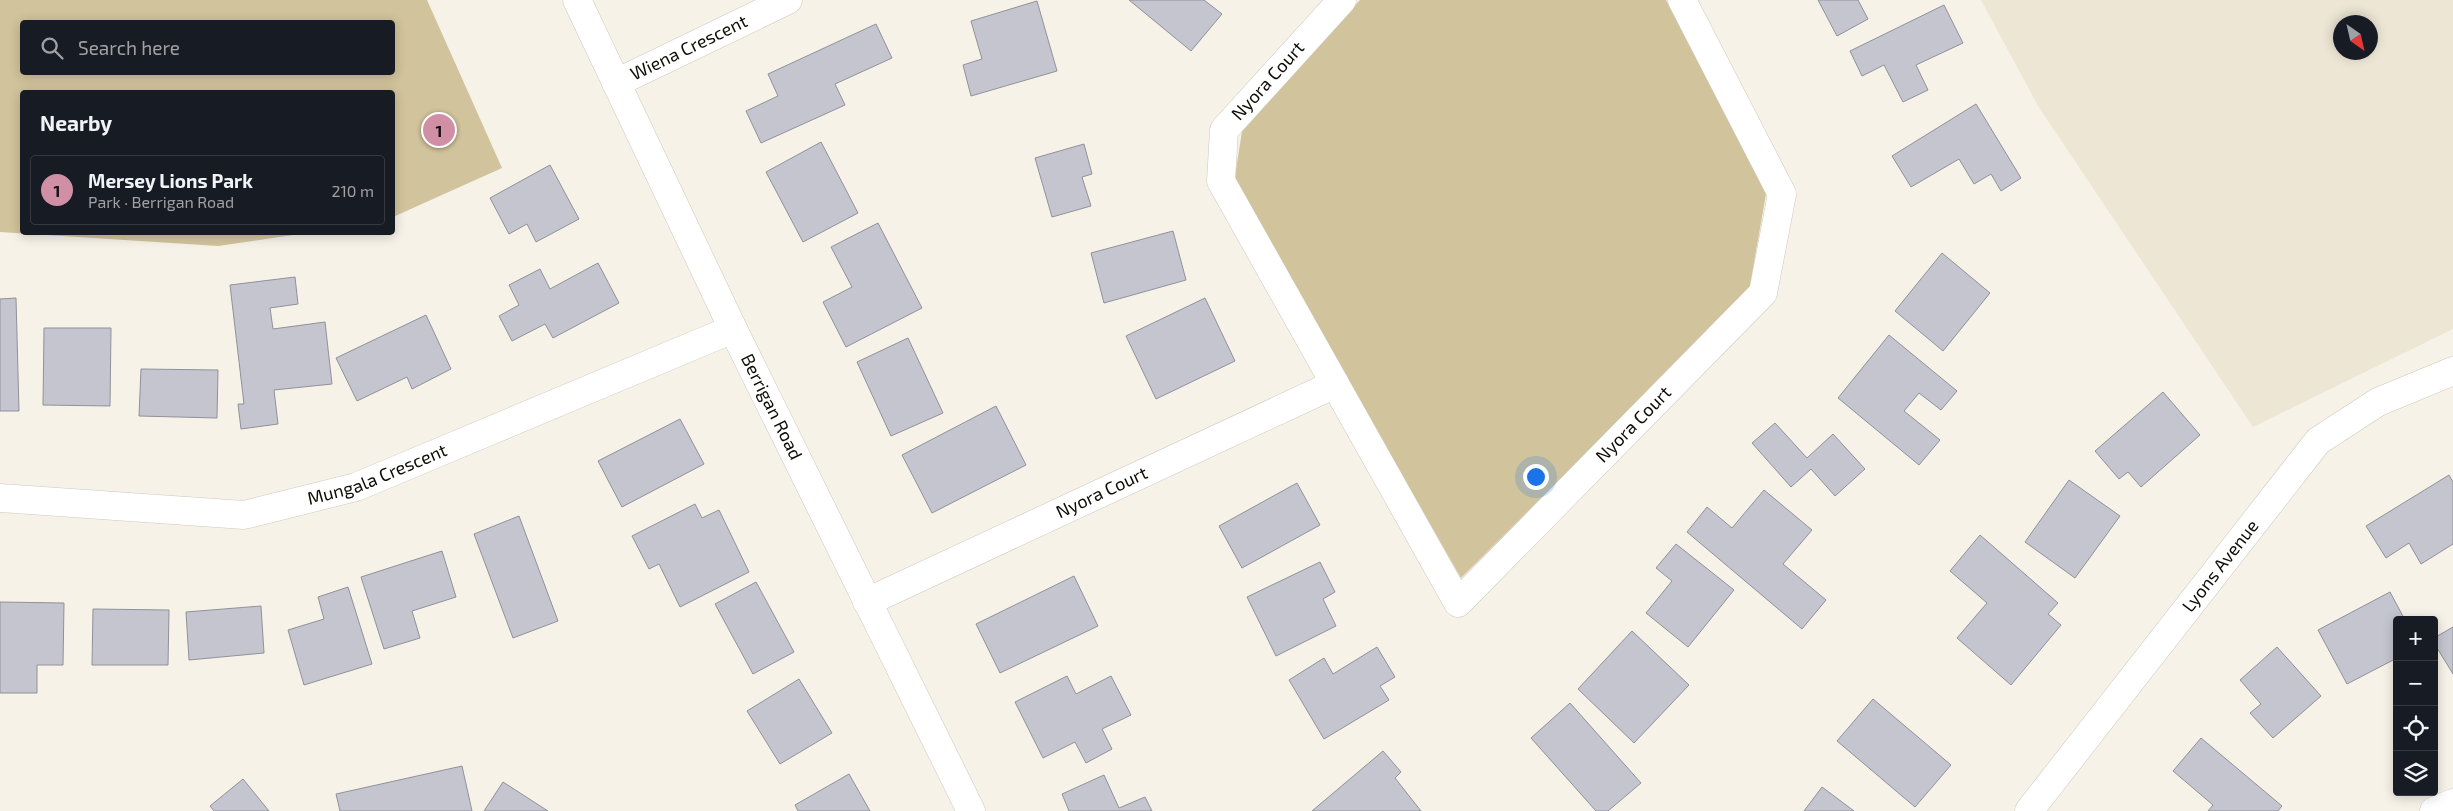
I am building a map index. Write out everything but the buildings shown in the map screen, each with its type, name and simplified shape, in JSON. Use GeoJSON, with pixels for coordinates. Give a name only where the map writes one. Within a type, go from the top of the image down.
{"type":"FeatureCollection","features":[{"type":"Feature","properties":{"kind":"street","name":"Berrigan Road"},"geometry":{"type":"LineString","coordinates":[[577,0],[733,329],[971,811]]}},
{"type":"Feature","properties":{"kind":"street","name":"Wiena Crescent"},"geometry":{"type":"LineString","coordinates":[[616,83],[788,0]]}},
{"type":"Feature","properties":{"kind":"street","name":"Nyora Court"},"geometry":{"type":"LineString","coordinates":[[1342,0],[1224,130],[1221,181],[1458,603],[1763,293],[1782,194],[1682,0]]}},
{"type":"Feature","properties":{"kind":"street","name":"Mungala Crescent"},"geometry":{"type":"LineString","coordinates":[[0,498],[244,515],[356,487],[733,329]]}},
{"type":"Feature","properties":{"kind":"street","name":"Lyons Avenue"},"geometry":{"type":"LineString","coordinates":[[2029,811],[2318,441],[2378,402],[2453,371]]}},
{"type":"Feature","properties":{"kind":"street","name":"Nyora Court"},"geometry":{"type":"LineString","coordinates":[[867,602],[1335,384]]}},
{"type":"Feature","properties":{"kind":"street"},"geometry":{"type":"LineString","coordinates":[[2434,811],[2453,803]]}},
{"type":"Feature","properties":{"kind":"shaded area"},"geometry":{"type":"Polygon","coordinates":[[[0,0],[427,0],[502,168],[395,216],[395,90],[20,90],[20,233],[0,232],[0,0]]]}},
{"type":"Feature","properties":{"kind":"shaded area"},"geometry":{"type":"Polygon","coordinates":[[[1360,0],[1666,0],[1766,194],[1749,291],[1461,578],[1234,182],[1243,125],[1360,0]]]}},
{"type":"Feature","properties":{"kind":"shaded area"},"geometry":{"type":"Polygon","coordinates":[[[1981,0],[2453,0],[2453,329],[2253,427],[2038,106],[1981,0]]]}},
{"type":"Feature","properties":{"kind":"shaded area"},"geometry":{"type":"Polygon","coordinates":[[[47,235],[293,235],[218,246],[47,235]]]}},
{"type":"Feature","properties":{"kind":"place","name":"Mersey Lions Park"},"geometry":{"type":"Point","coordinates":[439,130]}}]}
